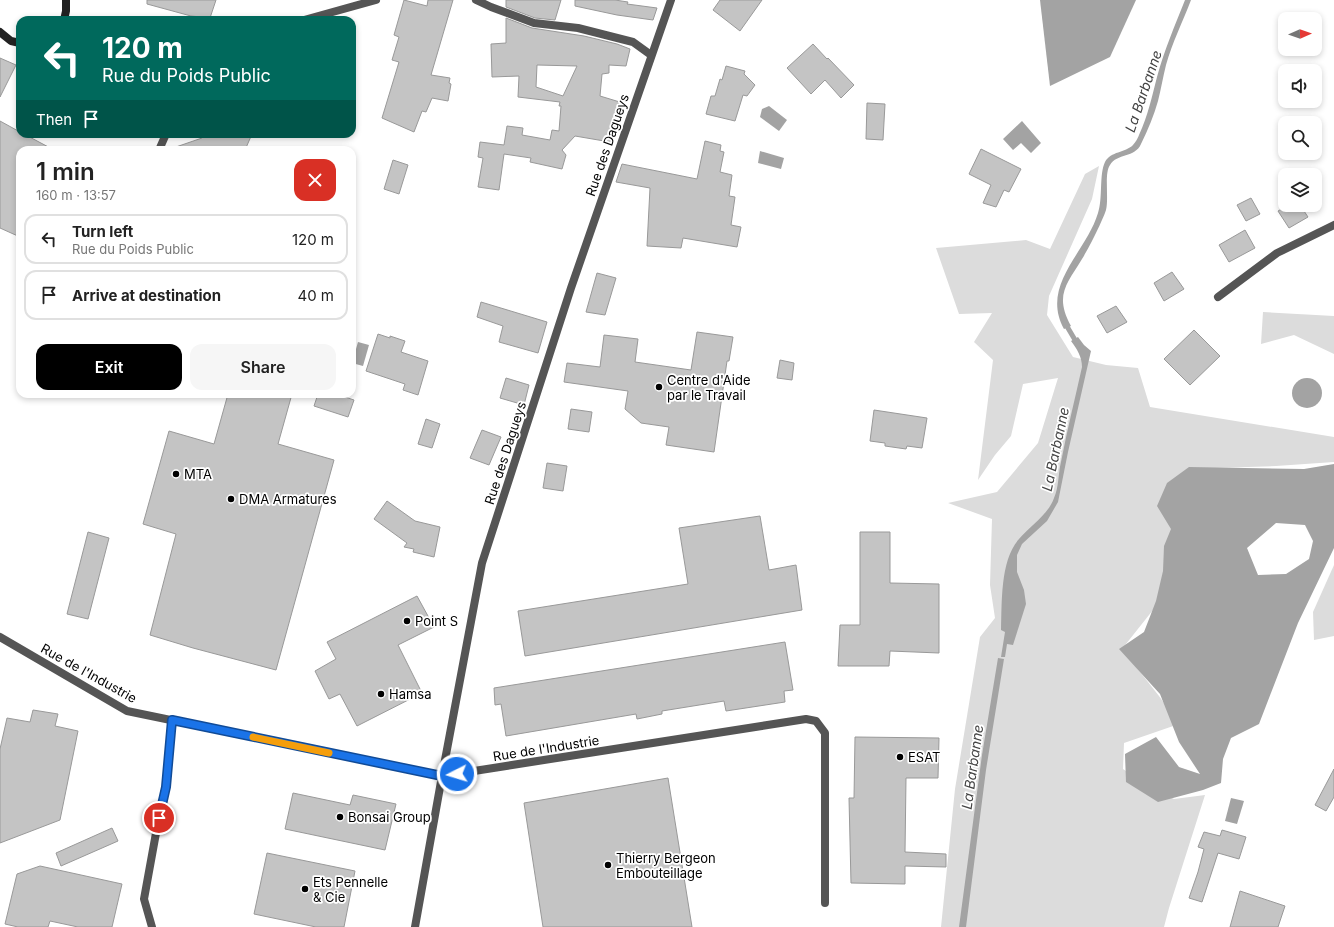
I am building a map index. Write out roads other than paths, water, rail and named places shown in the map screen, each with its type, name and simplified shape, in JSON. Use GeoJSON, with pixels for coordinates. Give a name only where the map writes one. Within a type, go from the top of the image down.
{"type":"FeatureCollection","features":[{"type":"Feature","properties":{"kind":"main road"},"geometry":{"type":"LineString","coordinates":[[65,16],[66,0]]}},
{"type":"Feature","properties":{"kind":"main road"},"geometry":{"type":"LineString","coordinates":[[2,37],[16,42]]}},
{"type":"Feature","properties":{"kind":"street"},"geometry":{"type":"LineString","coordinates":[[318,16],[376,0]]}},
{"type":"Feature","properties":{"kind":"street"},"geometry":{"type":"LineString","coordinates":[[476,0],[534,23],[578,28],[633,42],[651,55]]}},
{"type":"Feature","properties":{"kind":"street","name":"Rue des Dagueys"},"geometry":{"type":"LineString","coordinates":[[414,927],[482,563],[571,288],[670,0]]}},
{"type":"Feature","properties":{"kind":"street"},"geometry":{"type":"LineString","coordinates":[[1218,298],[1276,254],[1334,225]]}},
{"type":"Feature","properties":{"kind":"street","name":"Rue de l'Industrie"},"geometry":{"type":"LineString","coordinates":[[0,637],[127,711],[442,776],[806,719],[816,721],[825,733],[825,903]]}},
{"type":"Feature","properties":{"kind":"street"},"geometry":{"type":"LineString","coordinates":[[152,927],[144,899],[166,787],[172,720]]}},
{"type":"Feature","properties":{"kind":"waterway","name":"La Barbanne"},"geometry":{"type":"LineString","coordinates":[[1065,323],[1078,345]]}},
{"type":"Feature","properties":{"kind":"place","name":"Centre d'Aide par le Travail"},"geometry":{"type":"Point","coordinates":[659,387]}},
{"type":"Feature","properties":{"kind":"place","name":"MTA"},"geometry":{"type":"Point","coordinates":[176,474]}},
{"type":"Feature","properties":{"kind":"place","name":"DMA Armatures"},"geometry":{"type":"Point","coordinates":[231,499]}},
{"type":"Feature","properties":{"kind":"place","name":"Point S"},"geometry":{"type":"Point","coordinates":[407,621]}},
{"type":"Feature","properties":{"kind":"place","name":"Hamsa"},"geometry":{"type":"Point","coordinates":[381,694]}},
{"type":"Feature","properties":{"kind":"place","name":"ESAT"},"geometry":{"type":"Point","coordinates":[900,757]}},
{"type":"Feature","properties":{"kind":"place","name":"Bonsai Group"},"geometry":{"type":"Point","coordinates":[340,817]}},
{"type":"Feature","properties":{"kind":"place","name":"Thierry Bergeon Embouteillage"},"geometry":{"type":"Point","coordinates":[608,865]}},
{"type":"Feature","properties":{"kind":"place","name":"Ets Pennelle & Cie"},"geometry":{"type":"Point","coordinates":[305,889]}}]}
